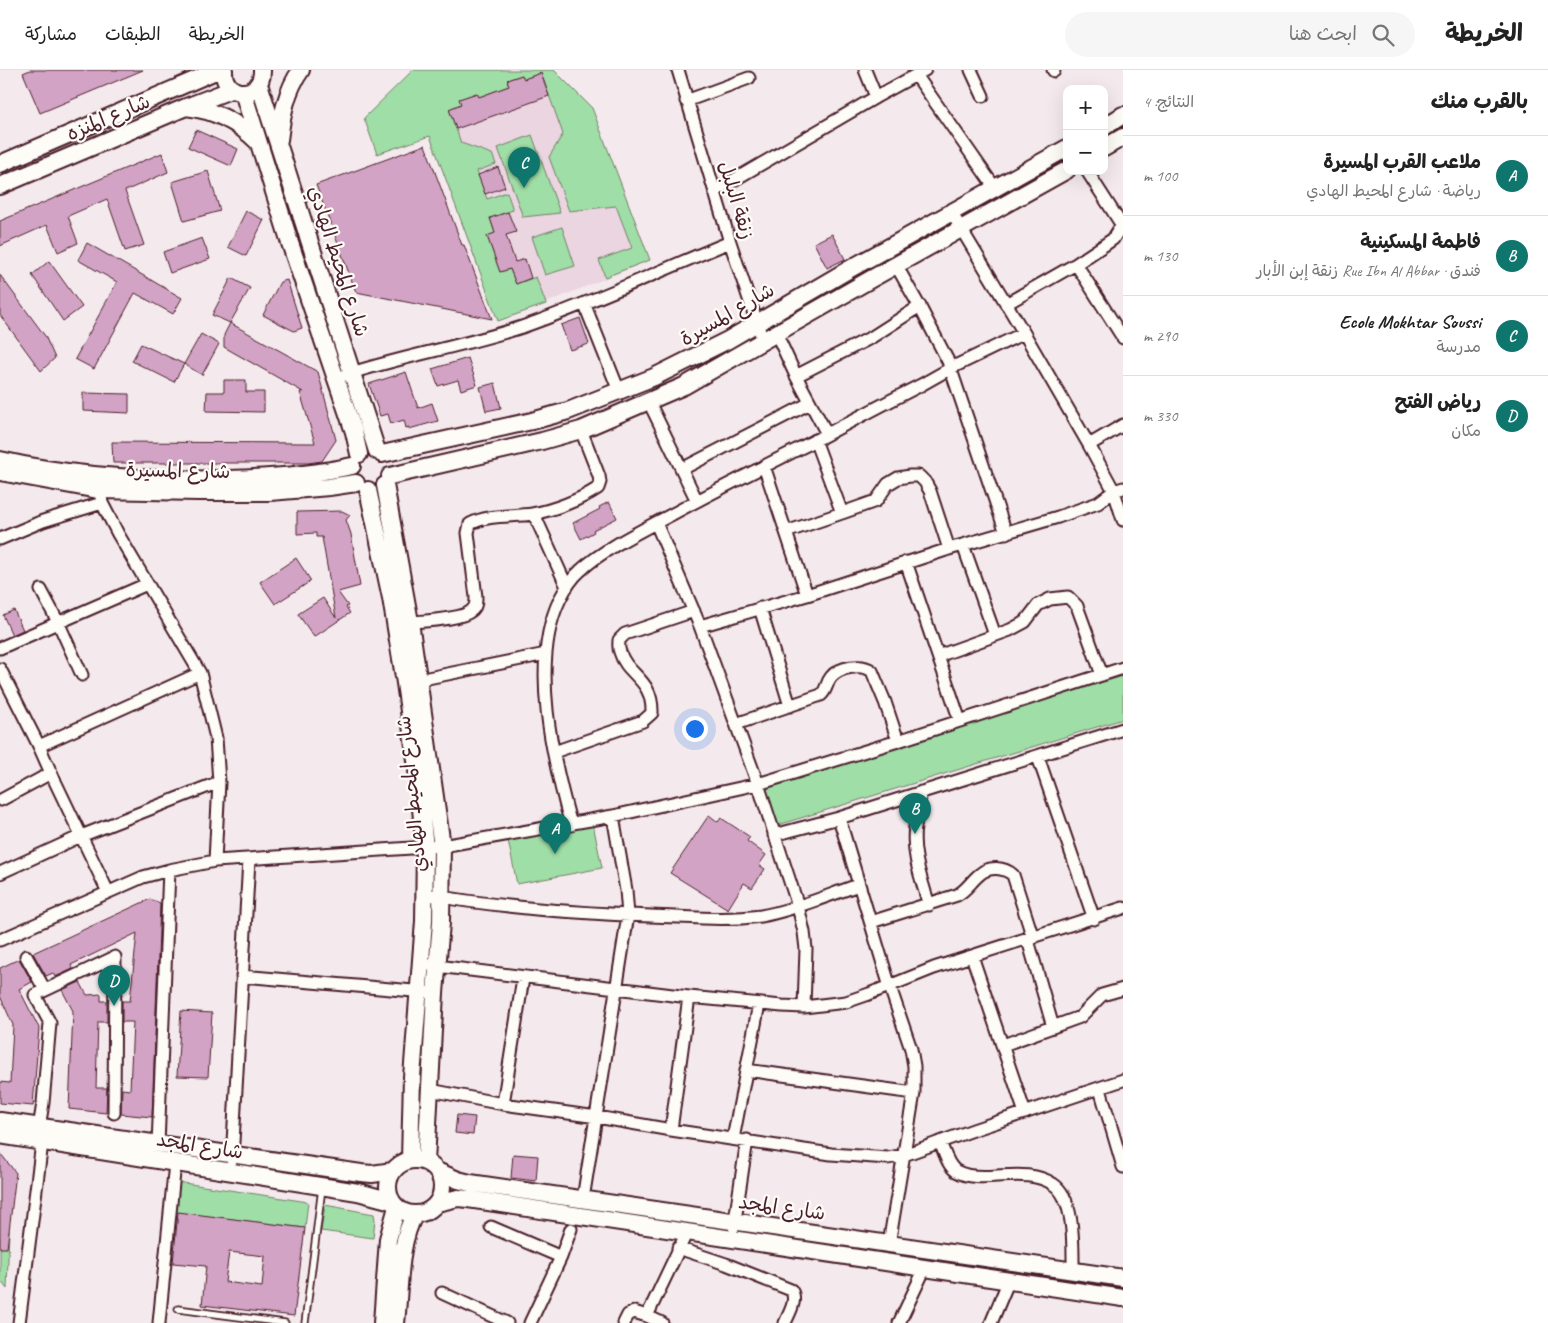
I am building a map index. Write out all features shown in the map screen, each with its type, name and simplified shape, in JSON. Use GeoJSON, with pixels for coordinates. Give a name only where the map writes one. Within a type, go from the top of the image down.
{"type":"FeatureCollection","features":[{"type":"Feature","properties":{"kind":"street","name":"شارع المنزه"},"geometry":{"type":"LineString","coordinates":[[0,164],[218,70]]}},
{"type":"Feature","properties":{"kind":"street","name":"شارع المحيط الهادي"},"geometry":{"type":"LineString","coordinates":[[224,70],[225,80],[238,91],[258,142],[354,432],[355,460]]}},
{"type":"Feature","properties":{"kind":"street"},"geometry":{"type":"LineString","coordinates":[[278,143],[287,98],[301,70]]}},
{"type":"Feature","properties":{"kind":"street","name":"زنقة البلبل"},"geometry":{"type":"LineString","coordinates":[[678,70],[756,323],[769,337],[796,376],[827,434]]}},
{"type":"Feature","properties":{"kind":"street"},"geometry":{"type":"LineString","coordinates":[[865,70],[876,97]]}},
{"type":"Feature","properties":{"kind":"street"},"geometry":{"type":"LineString","coordinates":[[971,70],[983,96]]}},
{"type":"Feature","properties":{"kind":"street"},"geometry":{"type":"LineString","coordinates":[[715,191],[920,73],[995,188]]}},
{"type":"Feature","properties":{"kind":"street","name":"شارع المنزه"},"geometry":{"type":"LineString","coordinates":[[0,186],[186,107],[238,91],[251,91],[264,75]]}},
{"type":"Feature","properties":{"kind":"street","name":"شارع المحيط الهادي"},"geometry":{"type":"LineString","coordinates":[[264,75],[278,143],[352,373],[380,453]]}},
{"type":"Feature","properties":{"kind":"street"},"geometry":{"type":"LineString","coordinates":[[686,101],[749,78]]}},
{"type":"Feature","properties":{"kind":"street"},"geometry":{"type":"LineString","coordinates":[[186,107],[223,116],[242,128],[258,142]]}},
{"type":"Feature","properties":{"kind":"street"},"geometry":{"type":"LineString","coordinates":[[1108,125],[1123,116]]}},
{"type":"Feature","properties":{"kind":"street"},"geometry":{"type":"LineString","coordinates":[[1108,146],[1123,137]]}},
{"type":"Feature","properties":{"kind":"street","name":"شارع المسيرة"},"geometry":{"type":"LineString","coordinates":[[380,453],[532,421],[568,411],[619,392],[694,358],[825,282],[1063,150]]}},
{"type":"Feature","properties":{"kind":"street","name":"شارع المسيرة"},"geometry":{"type":"LineString","coordinates":[[388,480],[581,430],[649,402],[684,386],[1063,172]]}},
{"type":"Feature","properties":{"kind":"street"},"geometry":{"type":"LineString","coordinates":[[1006,304],[1076,264],[1113,239],[1122,223],[1090,175]]}},
{"type":"Feature","properties":{"kind":"street"},"geometry":{"type":"LineString","coordinates":[[951,212],[1024,332],[1089,445],[1119,490],[1123,520]]}},
{"type":"Feature","properties":{"kind":"street"},"geometry":{"type":"LineString","coordinates":[[336,378],[461,345],[522,326],[584,303],[730,242]]}},
{"type":"Feature","properties":{"kind":"street"},"geometry":{"type":"LineString","coordinates":[[1076,264],[1119,321],[1123,338]]}},
{"type":"Feature","properties":{"kind":"street"},"geometry":{"type":"LineString","coordinates":[[896,265],[920,306],[950,368],[1006,533]]}},
{"type":"Feature","properties":{"kind":"street"},"geometry":{"type":"LineString","coordinates":[[584,303],[619,392]]}},
{"type":"Feature","properties":{"kind":"street"},"geometry":{"type":"LineString","coordinates":[[796,376],[872,336],[920,306]]}},
{"type":"Feature","properties":{"kind":"street"},"geometry":{"type":"LineString","coordinates":[[571,825],[558,777],[554,752],[546,691],[546,654],[559,601],[567,586],[579,571],[597,558],[697,500],[921,385],[950,368],[1024,332]]}},
{"type":"Feature","properties":{"kind":"street"},"geometry":{"type":"LineString","coordinates":[[649,402],[697,500]]}},
{"type":"Feature","properties":{"kind":"street"},"geometry":{"type":"LineString","coordinates":[[682,468],[810,403]]}},
{"type":"Feature","properties":{"kind":"street"},"geometry":{"type":"LineString","coordinates":[[1089,445],[1123,425]]}},
{"type":"Feature","properties":{"kind":"street"},"geometry":{"type":"LineString","coordinates":[[403,624],[466,614],[472,611],[476,605],[476,597],[468,533],[470,524],[485,519],[534,514],[568,503],[593,491],[600,485],[599,476],[581,430]]}},
{"type":"Feature","properties":{"kind":"street"},"geometry":{"type":"LineString","coordinates":[[815,440],[842,513]]}},
{"type":"Feature","properties":{"kind":"street"},"geometry":{"type":"LineString","coordinates":[[370,450],[380,453],[390,464],[388,480],[377,489],[362,486],[352,475],[355,460],[370,450]]}},
{"type":"Feature","properties":{"kind":"street","name":"شارع المسيرة"},"geometry":{"type":"LineString","coordinates":[[0,460],[100,489],[204,480],[276,478],[318,473],[355,460]]}},
{"type":"Feature","properties":{"kind":"street"},"geometry":{"type":"LineString","coordinates":[[764,466],[807,595]]}},
{"type":"Feature","properties":{"kind":"street","name":"شارع المسيرة"},"geometry":{"type":"LineString","coordinates":[[0,472],[100,489],[270,492],[362,486]]}},
{"type":"Feature","properties":{"kind":"street"},"geometry":{"type":"LineString","coordinates":[[786,532],[876,501],[888,484],[898,478],[919,476],[930,491],[948,549]]}},
{"type":"Feature","properties":{"kind":"street","name":"شارع المحيط الهادي"},"geometry":{"type":"LineString","coordinates":[[388,480],[403,624],[442,846],[442,897],[429,965],[418,991],[412,1077],[424,1164]]}},
{"type":"Feature","properties":{"kind":"street","name":"شارع المحيط الهادي"},"geometry":{"type":"LineString","coordinates":[[362,486],[403,624]]}},
{"type":"Feature","properties":{"kind":"street"},"geometry":{"type":"LineString","coordinates":[[0,539],[43,521],[100,489],[147,584],[200,673],[216,738],[219,782],[215,861]]}},
{"type":"Feature","properties":{"kind":"street"},"geometry":{"type":"LineString","coordinates":[[700,626],[807,595],[906,562],[1086,508],[1119,490]]}},
{"type":"Feature","properties":{"kind":"street"},"geometry":{"type":"LineString","coordinates":[[534,514],[567,586]]}},
{"type":"Feature","properties":{"kind":"street"},"geometry":{"type":"LineString","coordinates":[[656,523],[700,626],[758,784],[798,906],[806,949],[804,1007]]}},
{"type":"Feature","properties":{"kind":"street"},"geometry":{"type":"LineString","coordinates":[[963,545],[995,635]]}},
{"type":"Feature","properties":{"kind":"street"},"geometry":{"type":"LineString","coordinates":[[906,562],[960,721]]}},
{"type":"Feature","properties":{"kind":"street"},"geometry":{"type":"LineString","coordinates":[[0,648],[147,584]]}},
{"type":"Feature","properties":{"kind":"street"},"geometry":{"type":"LineString","coordinates":[[40,590],[58,622],[82,676]]}},
{"type":"Feature","properties":{"kind":"street"},"geometry":{"type":"LineString","coordinates":[[938,656],[1025,622],[1038,605],[1050,599],[1068,597],[1077,606],[1102,675]]}},
{"type":"Feature","properties":{"kind":"street"},"geometry":{"type":"LineString","coordinates":[[760,608],[790,706]]}},
{"type":"Feature","properties":{"kind":"street"},"geometry":{"type":"LineString","coordinates":[[554,752],[643,721],[652,714],[652,706],[646,687],[624,662],[619,651],[619,640],[624,634],[694,611]]}},
{"type":"Feature","properties":{"kind":"street"},"geometry":{"type":"LineString","coordinates":[[412,681],[546,654]]}},
{"type":"Feature","properties":{"kind":"street"},"geometry":{"type":"LineString","coordinates":[[736,724],[821,694],[833,675],[855,666],[868,667],[877,680],[898,741]]}},
{"type":"Feature","properties":{"kind":"street"},"geometry":{"type":"LineString","coordinates":[[0,940],[143,877],[169,870],[215,861],[442,846],[571,825],[725,793],[898,741],[1123,668]]}},
{"type":"Feature","properties":{"kind":"street"},"geometry":{"type":"LineString","coordinates":[[0,669],[5,692],[39,746],[108,892]]}},
{"type":"Feature","properties":{"kind":"street"},"geometry":{"type":"LineString","coordinates":[[39,746],[200,673]]}},
{"type":"Feature","properties":{"kind":"street","name":"شارع المحيط الهادي"},"geometry":{"type":"LineString","coordinates":[[412,681],[416,760],[425,848],[424,894],[429,965],[435,993],[424,1164]]}},
{"type":"Feature","properties":{"kind":"street"},"geometry":{"type":"LineString","coordinates":[[774,835],[839,818],[1123,730]]}},
{"type":"Feature","properties":{"kind":"street"},"geometry":{"type":"LineString","coordinates":[[1038,757],[1094,919]]}},
{"type":"Feature","properties":{"kind":"street"},"geometry":{"type":"LineString","coordinates":[[1,800],[51,773]]}},
{"type":"Feature","properties":{"kind":"street"},"geometry":{"type":"LineString","coordinates":[[0,873],[81,836],[219,782]]}},
{"type":"Feature","properties":{"kind":"street"},"geometry":{"type":"LineString","coordinates":[[921,792],[914,828],[914,840],[916,856],[929,905]]}},
{"type":"Feature","properties":{"kind":"street"},"geometry":{"type":"LineString","coordinates":[[584,1199],[628,915],[626,890],[613,816]]}},
{"type":"Feature","properties":{"kind":"street"},"geometry":{"type":"LineString","coordinates":[[839,818],[890,987],[911,1049],[914,1066],[914,1093],[889,1244]]}},
{"type":"Feature","properties":{"kind":"street"},"geometry":{"type":"LineString","coordinates":[[232,1172],[249,860]]}},
{"type":"Feature","properties":{"kind":"street"},"geometry":{"type":"LineString","coordinates":[[871,922],[929,905],[964,891],[984,871],[1001,868],[1008,870],[1013,875],[1053,1027]]}},
{"type":"Feature","properties":{"kind":"street"},"geometry":{"type":"LineString","coordinates":[[158,1145],[169,870]]}},
{"type":"Feature","properties":{"kind":"street"},"geometry":{"type":"LineString","coordinates":[[424,894],[474,902],[548,910],[691,918],[742,918],[764,915],[798,906],[859,884]]}},
{"type":"Feature","properties":{"kind":"street"},"geometry":{"type":"LineString","coordinates":[[429,965],[689,997],[804,1007],[846,1002],[890,987],[934,968],[1094,919],[1123,908]]}},
{"type":"Feature","properties":{"kind":"street"},"geometry":{"type":"LineString","coordinates":[[26,956],[45,990]]}},
{"type":"Feature","properties":{"kind":"street"},"geometry":{"type":"LineString","coordinates":[[972,956],[1025,1113]]}},
{"type":"Feature","properties":{"kind":"street"},"geometry":{"type":"LineString","coordinates":[[19,1323],[41,1136],[50,1023],[35,995],[115,957],[114,1113]]}},
{"type":"Feature","properties":{"kind":"street"},"geometry":{"type":"LineString","coordinates":[[242,976],[435,993]]}},
{"type":"Feature","properties":{"kind":"street"},"geometry":{"type":"LineString","coordinates":[[503,1104],[523,978]]}},
{"type":"Feature","properties":{"kind":"street"},"geometry":{"type":"LineString","coordinates":[[1003,1045],[1080,1017],[1102,995],[1123,989]]}},
{"type":"Feature","properties":{"kind":"street"},"geometry":{"type":"LineString","coordinates":[[672,1130],[689,997]]}},
{"type":"Feature","properties":{"kind":"street"},"geometry":{"type":"LineString","coordinates":[[733,1139],[759,1004]]}},
{"type":"Feature","properties":{"kind":"street"},"geometry":{"type":"LineString","coordinates":[[746,1070],[914,1093]]}},
{"type":"Feature","properties":{"kind":"street"},"geometry":{"type":"LineString","coordinates":[[430,1090],[503,1104],[831,1154],[888,1158],[904,1155],[1123,1080]]}},
{"type":"Feature","properties":{"kind":"street"},"geometry":{"type":"LineString","coordinates":[[1100,1089],[1123,1167]]}},
{"type":"Feature","properties":{"kind":"street","name":"شارع المجد"},"geometry":{"type":"LineString","coordinates":[[0,1121],[41,1136],[175,1163],[370,1194],[395,1204]]}},
{"type":"Feature","properties":{"kind":"street","name":"شارع المجد"},"geometry":{"type":"LineString","coordinates":[[0,1135],[41,1136],[158,1145],[361,1173],[372,1174],[393,1171]]}},
{"type":"Feature","properties":{"kind":"street"},"geometry":{"type":"LineString","coordinates":[[733,1239],[746,1140]]}},
{"type":"Feature","properties":{"kind":"street"},"geometry":{"type":"LineString","coordinates":[[940,1142],[950,1165],[956,1171],[964,1174],[1035,1177],[1055,1185],[1062,1192],[1071,1222],[1073,1270]]}},
{"type":"Feature","properties":{"kind":"street"},"geometry":{"type":"LineString","coordinates":[[159,1323],[175,1163]]}},
{"type":"Feature","properties":{"kind":"street"},"geometry":{"type":"LineString","coordinates":[[424,1164],[442,1186],[441,1195],[431,1209],[415,1214],[405,1212],[395,1204],[389,1193],[388,1184],[393,1171],[398,1166],[424,1164]]}},
{"type":"Feature","properties":{"kind":"street","name":"شارع المجد"},"geometry":{"type":"LineString","coordinates":[[424,1164],[448,1176],[470,1182],[1123,1278]]}},
{"type":"Feature","properties":{"kind":"street","name":"شارع المجد"},"geometry":{"type":"LineString","coordinates":[[437,1203],[447,1199],[468,1199],[1123,1298]]}},
{"type":"Feature","properties":{"kind":"street"},"geometry":{"type":"LineString","coordinates":[[382,1323],[388,1239],[395,1204]]}},
{"type":"Feature","properties":{"kind":"street"},"geometry":{"type":"LineString","coordinates":[[396,1323],[404,1242],[415,1214]]}},
{"type":"Feature","properties":{"kind":"street"},"geometry":{"type":"LineString","coordinates":[[491,1227],[561,1257]]}},
{"type":"Feature","properties":{"kind":"street"},"geometry":{"type":"LineString","coordinates":[[530,1323],[572,1229]]}},
{"type":"Feature","properties":{"kind":"street"},"geometry":{"type":"LineString","coordinates":[[648,1316],[687,1232]]}},
{"type":"Feature","properties":{"kind":"street"},"geometry":{"type":"LineString","coordinates":[[678,1248],[726,1264],[791,1290],[794,1301],[785,1323]]}},
{"type":"Feature","properties":{"kind":"street"},"geometry":{"type":"LineString","coordinates":[[899,1323],[925,1268]]}},
{"type":"Feature","properties":{"kind":"street"},"geometry":{"type":"LineString","coordinates":[[991,1323],[1009,1280]]}},
{"type":"Feature","properties":{"kind":"street"},"geometry":{"type":"LineString","coordinates":[[442,1293],[507,1323]]}},
{"type":"Feature","properties":{"kind":"street"},"geometry":{"type":"LineString","coordinates":[[624,1323],[628,1315],[634,1312],[662,1323]]}},
{"type":"Feature","properties":{"kind":"lane"},"geometry":{"type":"LineString","coordinates":[[305,1323],[322,1186]]}},
{"type":"Feature","properties":{"kind":"lane"},"geometry":{"type":"LineString","coordinates":[[178,1309],[285,1323]]}},
{"type":"Feature","properties":{"kind":"shaded area"},"geometry":{"type":"Polygon","coordinates":[[[413,70],[554,70],[592,108],[650,260],[498,321],[430,136],[377,154],[413,70]]]}},
{"type":"Feature","properties":{"kind":"green space"},"geometry":{"type":"Polygon","coordinates":[[[413,70],[554,70],[592,108],[650,260],[605,277],[599,260],[632,248],[616,206],[569,211],[549,157],[563,134],[541,73],[524,79],[522,75],[507,80],[509,86],[479,97],[477,93],[460,99],[461,104],[449,109],[461,143],[492,154],[496,164],[477,171],[487,199],[507,192],[513,210],[490,218],[495,233],[487,236],[500,272],[510,269],[516,284],[536,277],[546,304],[498,321],[430,136],[377,154],[364,118],[413,70]]]}},
{"type":"Feature","properties":{"kind":"green space"},"geometry":{"type":"Polygon","coordinates":[[[532,135],[560,213],[523,217],[498,148],[532,135]]]}},
{"type":"Feature","properties":{"kind":"green space"},"geometry":{"type":"Polygon","coordinates":[[[562,227],[575,266],[545,275],[532,237],[562,227]]]}},
{"type":"Feature","properties":{"kind":"green space"},"geometry":{"type":"Polygon","coordinates":[[[1123,676],[1123,719],[778,825],[765,786],[1123,676]]]}},
{"type":"Feature","properties":{"kind":"green space"},"geometry":{"type":"Polygon","coordinates":[[[593,824],[602,868],[517,884],[508,840],[593,824]]]}},
{"type":"Feature","properties":{"kind":"green space"},"geometry":{"type":"Polygon","coordinates":[[[177,1182],[308,1202],[305,1228],[174,1212],[177,1182]]]}},
{"type":"Feature","properties":{"kind":"green space"},"geometry":{"type":"Polygon","coordinates":[[[325,1205],[374,1214],[373,1238],[321,1231],[325,1205]]]}},
{"type":"Feature","properties":{"kind":"green space"},"geometry":{"type":"Polygon","coordinates":[[[9,1230],[7,1289],[0,1280],[0,1237],[9,1230]]]}},
{"type":"Feature","properties":{"kind":"building"},"geometry":{"type":"Polygon","coordinates":[[[30,70],[143,70],[40,113],[23,73],[30,70]]]}},
{"type":"Feature","properties":{"kind":"building"},"geometry":{"type":"Polygon","coordinates":[[[541,73],[549,96],[456,129],[449,109],[461,104],[459,99],[477,93],[479,97],[509,86],[507,80],[522,75],[524,79],[541,73]]]}},
{"type":"Feature","properties":{"kind":"building"},"geometry":{"type":"Polygon","coordinates":[[[196,130],[238,149],[231,166],[188,147],[196,130]]]}},
{"type":"Feature","properties":{"kind":"building"},"geometry":{"type":"Polygon","coordinates":[[[425,145],[492,319],[356,292],[316,185],[425,145]]]}},
{"type":"Feature","properties":{"kind":"building"},"geometry":{"type":"Polygon","coordinates":[[[162,153],[168,172],[125,191],[144,245],[125,251],[107,199],[68,216],[78,243],[58,252],[47,225],[0,246],[0,221],[162,153]]]}},
{"type":"Feature","properties":{"kind":"building"},"geometry":{"type":"Polygon","coordinates":[[[498,167],[505,187],[485,194],[478,175],[498,167]]]}},
{"type":"Feature","properties":{"kind":"building"},"geometry":{"type":"Polygon","coordinates":[[[208,171],[220,211],[184,221],[172,182],[208,171]]]}},
{"type":"Feature","properties":{"kind":"building"},"geometry":{"type":"Polygon","coordinates":[[[246,211],[264,220],[246,256],[228,247],[246,211]]]}},
{"type":"Feature","properties":{"kind":"building"},"geometry":{"type":"Polygon","coordinates":[[[508,212],[516,232],[506,235],[515,262],[525,259],[531,278],[516,284],[510,269],[500,272],[487,236],[495,233],[490,218],[508,212]]]}},
{"type":"Feature","properties":{"kind":"building"},"geometry":{"type":"Polygon","coordinates":[[[832,234],[845,259],[827,268],[814,243],[832,234]]]}},
{"type":"Feature","properties":{"kind":"building"},"geometry":{"type":"Polygon","coordinates":[[[202,238],[210,259],[170,273],[163,252],[202,238]]]}},
{"type":"Feature","properties":{"kind":"building"},"geometry":{"type":"Polygon","coordinates":[[[87,243],[182,298],[173,314],[135,293],[94,369],[75,359],[117,282],[78,260],[87,243]]]}},
{"type":"Feature","properties":{"kind":"building"},"geometry":{"type":"Polygon","coordinates":[[[49,261],[82,307],[63,321],[32,275],[49,261]]]}},
{"type":"Feature","properties":{"kind":"building"},"geometry":{"type":"Polygon","coordinates":[[[0,275],[45,336],[55,358],[41,371],[0,315],[0,275]]]}},
{"type":"Feature","properties":{"kind":"building"},"geometry":{"type":"Polygon","coordinates":[[[231,278],[250,288],[230,323],[212,315],[231,278]]]}},
{"type":"Feature","properties":{"kind":"building"},"geometry":{"type":"Polygon","coordinates":[[[287,280],[302,328],[294,331],[263,315],[280,282],[287,280]]]}},
{"type":"Feature","properties":{"kind":"building"},"geometry":{"type":"Polygon","coordinates":[[[580,318],[589,344],[570,350],[561,325],[580,318]]]}},
{"type":"Feature","properties":{"kind":"building"},"geometry":{"type":"Polygon","coordinates":[[[230,323],[318,372],[336,440],[322,461],[308,463],[113,463],[112,442],[315,443],[300,392],[303,392],[224,347],[224,335],[230,323]]]}},
{"type":"Feature","properties":{"kind":"building"},"geometry":{"type":"Polygon","coordinates":[[[201,334],[219,344],[202,375],[184,364],[201,334]]]}},
{"type":"Feature","properties":{"kind":"building"},"geometry":{"type":"Polygon","coordinates":[[[141,344],[184,364],[174,382],[132,361],[141,344]]]}},
{"type":"Feature","properties":{"kind":"building"},"geometry":{"type":"Polygon","coordinates":[[[468,358],[477,385],[461,390],[458,380],[438,386],[432,369],[468,358]]]}},
{"type":"Feature","properties":{"kind":"building"},"geometry":{"type":"Polygon","coordinates":[[[406,372],[418,408],[432,403],[438,421],[409,429],[409,427],[406,428],[404,420],[391,424],[388,414],[380,416],[369,384],[406,372]]]}},
{"type":"Feature","properties":{"kind":"building"},"geometry":{"type":"Polygon","coordinates":[[[224,380],[246,380],[246,392],[264,392],[264,412],[206,411],[207,392],[224,392],[224,380]]]}},
{"type":"Feature","properties":{"kind":"building"},"geometry":{"type":"Polygon","coordinates":[[[495,383],[501,408],[486,411],[480,387],[495,383]]]}},
{"type":"Feature","properties":{"kind":"building"},"geometry":{"type":"Polygon","coordinates":[[[83,393],[129,394],[129,413],[83,411],[83,393]]]}},
{"type":"Feature","properties":{"kind":"building"},"geometry":{"type":"Polygon","coordinates":[[[609,502],[617,518],[593,530],[594,532],[581,539],[573,523],[600,509],[599,507],[609,502]]]}},
{"type":"Feature","properties":{"kind":"building"},"geometry":{"type":"Polygon","coordinates":[[[342,511],[350,515],[346,520],[351,534],[360,586],[338,592],[348,606],[346,607],[350,613],[314,637],[298,614],[323,598],[336,618],[322,537],[316,537],[316,533],[297,534],[297,512],[342,511]]]}},
{"type":"Feature","properties":{"kind":"building"},"geometry":{"type":"Polygon","coordinates":[[[296,558],[311,581],[275,604],[260,582],[296,558]]]}},
{"type":"Feature","properties":{"kind":"building"},"geometry":{"type":"Polygon","coordinates":[[[14,610],[23,630],[12,635],[3,615],[14,610]]]}},
{"type":"Feature","properties":{"kind":"building"},"geometry":{"type":"Polygon","coordinates":[[[709,815],[718,822],[721,818],[750,837],[747,841],[766,855],[759,865],[765,869],[752,888],[744,883],[728,909],[670,873],[709,815]]]}},
{"type":"Feature","properties":{"kind":"building"},"geometry":{"type":"Polygon","coordinates":[[[150,899],[160,903],[152,1117],[121,1114],[122,1089],[130,1090],[133,1022],[122,1022],[122,1001],[130,1001],[137,933],[71,965],[73,969],[55,977],[53,973],[46,976],[33,953],[150,899]]]}},
{"type":"Feature","properties":{"kind":"building"},"geometry":{"type":"Polygon","coordinates":[[[19,959],[32,982],[19,989],[39,1028],[33,1106],[0,1103],[0,1082],[10,1083],[13,1025],[0,996],[0,968],[19,959]]]}},
{"type":"Feature","properties":{"kind":"building"},"geometry":{"type":"Polygon","coordinates":[[[80,982],[87,995],[101,994],[101,1001],[107,1001],[107,1022],[98,1022],[96,1088],[107,1088],[106,1113],[69,1109],[73,1011],[62,990],[80,982]]]}},
{"type":"Feature","properties":{"kind":"building"},"geometry":{"type":"Polygon","coordinates":[[[181,1011],[212,1013],[208,1077],[177,1076],[181,1011]]]}},
{"type":"Feature","properties":{"kind":"building"},"geometry":{"type":"Polygon","coordinates":[[[457,1115],[475,1117],[473,1135],[455,1133],[457,1115]]]}},
{"type":"Feature","properties":{"kind":"building"},"geometry":{"type":"Polygon","coordinates":[[[0,1153],[16,1173],[7,1248],[0,1248],[0,1153]]]}},
{"type":"Feature","properties":{"kind":"building"},"geometry":{"type":"Polygon","coordinates":[[[513,1154],[538,1156],[536,1181],[511,1178],[513,1154]]]}},
{"type":"Feature","properties":{"kind":"building"},"geometry":{"type":"Polygon","coordinates":[[[178,1212],[305,1228],[294,1316],[202,1305],[206,1266],[173,1263],[178,1212]],[[229,1252],[225,1282],[262,1287],[265,1256],[229,1252]]]}},
{"type":"Feature","properties":{"kind":"place","name":"Ecole Mokhtar Soussi"},"geometry":{"type":"Point","coordinates":[524,188]}},
{"type":"Feature","properties":{"kind":"place","name":"فاطمة المسكينية"},"geometry":{"type":"Point","coordinates":[915,834]}},
{"type":"Feature","properties":{"kind":"place","name":"ملاعب القرب المسيرة"},"geometry":{"type":"Point","coordinates":[555,854]}},
{"type":"Feature","properties":{"kind":"place","name":"رياض الفتح"},"geometry":{"type":"Point","coordinates":[114,1006]}}]}
